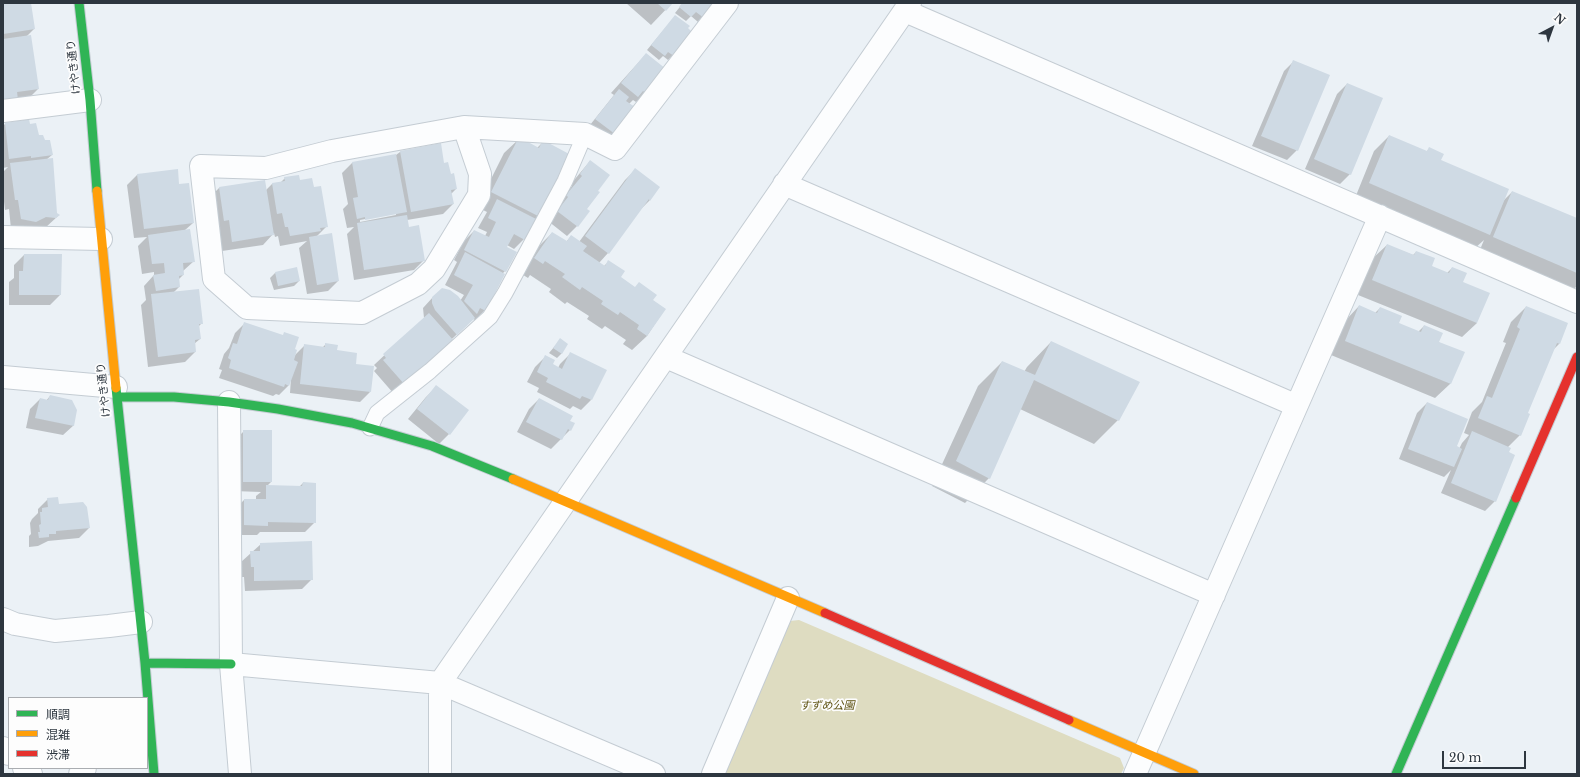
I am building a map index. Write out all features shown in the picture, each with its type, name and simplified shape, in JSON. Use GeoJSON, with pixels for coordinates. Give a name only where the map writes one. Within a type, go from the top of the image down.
{"type":"FeatureCollection","features":[{"type":"Feature","properties":{"kind":"street","name":"けやき通り"},"geometry":{"type":"LineString","coordinates":[[80,3],[90,100],[101,239],[141,622],[147,697]]}},
{"type":"Feature","properties":{"kind":"street"},"geometry":{"type":"LineString","coordinates":[[464,127],[480,174],[479,195],[434,269],[418,284],[362,313],[247,308],[214,280],[201,166],[266,168],[332,151],[464,127],[585,134],[615,149],[727,3]]}},
{"type":"Feature","properties":{"kind":"street"},"geometry":{"type":"LineString","coordinates":[[440,774],[440,682],[908,7],[1577,302]]}},
{"type":"Feature","properties":{"kind":"street"},"geometry":{"type":"LineString","coordinates":[[3,110],[90,100]]}},
{"type":"Feature","properties":{"kind":"street"},"geometry":{"type":"LineString","coordinates":[[784,184],[1295,405]]}},
{"type":"Feature","properties":{"kind":"street"},"geometry":{"type":"LineString","coordinates":[[1135,774],[1214,595],[1295,405],[1380,216]]}},
{"type":"Feature","properties":{"kind":"street"},"geometry":{"type":"LineString","coordinates":[[3,237],[101,239]]}},
{"type":"Feature","properties":{"kind":"street"},"geometry":{"type":"LineString","coordinates":[[666,357],[1214,595]]}},
{"type":"Feature","properties":{"kind":"street"},"geometry":{"type":"LineString","coordinates":[[1396,774],[1577,357]]}},
{"type":"Feature","properties":{"kind":"street"},"geometry":{"type":"LineString","coordinates":[[3,377],[117,392],[229,402],[337,420],[432,446],[566,501],[1194,774]]}},
{"type":"Feature","properties":{"kind":"street"},"geometry":{"type":"LineString","coordinates":[[229,402],[231,664],[240,774]]}},
{"type":"Feature","properties":{"kind":"street"},"geometry":{"type":"LineString","coordinates":[[713,774],[788,598]]}},
{"type":"Feature","properties":{"kind":"street"},"geometry":{"type":"LineString","coordinates":[[3,620],[15,624],[55,631],[141,622]]}},
{"type":"Feature","properties":{"kind":"street"},"geometry":{"type":"LineString","coordinates":[[145,663],[231,664],[440,682],[654,774]]}},
{"type":"Feature","properties":{"kind":"street","name":"けやき通り"},"geometry":{"type":"LineString","coordinates":[[148,721],[154,774]]}},
{"type":"Feature","properties":{"kind":"lane"},"geometry":{"type":"LineString","coordinates":[[370,428],[378,413],[430,371],[490,317],[505,293],[562,187],[585,134]]}},
{"type":"Feature","properties":{"kind":"green space","name":"すずめ公園"},"geometry":{"type":"Polygon","coordinates":[[[799,620],[1120,758],[1124,768],[1121,774],[723,774],[790,621],[799,620]]]}},
{"type":"Feature","properties":{"kind":"building"},"geometry":{"type":"Polygon","coordinates":[[[3,3],[31,3],[35,29],[3,34],[3,3]]]}},
{"type":"Feature","properties":{"kind":"building"},"geometry":{"type":"Polygon","coordinates":[[[657,3],[673,3],[666,11],[657,3]]]}},
{"type":"Feature","properties":{"kind":"building"},"geometry":{"type":"Polygon","coordinates":[[[682,3],[715,3],[704,18],[696,12],[691,17],[679,7],[682,3]]]}},
{"type":"Feature","properties":{"kind":"building"},"geometry":{"type":"Polygon","coordinates":[[[675,15],[690,26],[688,28],[692,32],[674,56],[668,52],[665,56],[651,45],[675,15]]]}},
{"type":"Feature","properties":{"kind":"building"},"geometry":{"type":"Polygon","coordinates":[[[31,35],[39,89],[17,92],[18,100],[3,103],[3,39],[31,35]]]}},
{"type":"Feature","properties":{"kind":"building"},"geometry":{"type":"Polygon","coordinates":[[[646,53],[666,69],[646,93],[643,91],[638,97],[621,83],[646,53]]]}},
{"type":"Feature","properties":{"kind":"building"},"geometry":{"type":"Polygon","coordinates":[[[1293,60],[1330,75],[1298,151],[1261,136],[1293,60]]]}},
{"type":"Feature","properties":{"kind":"building"},"geometry":{"type":"Polygon","coordinates":[[[1347,83],[1383,98],[1351,175],[1314,159],[1347,83]]]}},
{"type":"Feature","properties":{"kind":"building"},"geometry":{"type":"Polygon","coordinates":[[[619,89],[629,97],[626,101],[635,107],[615,134],[595,119],[619,89]]]}},
{"type":"Feature","properties":{"kind":"building"},"geometry":{"type":"Polygon","coordinates":[[[29,119],[30,124],[36,123],[39,135],[43,135],[45,140],[50,140],[53,155],[9,159],[5,123],[29,119]]]}},
{"type":"Feature","properties":{"kind":"building"},"geometry":{"type":"Polygon","coordinates":[[[1389,135],[1427,151],[1429,147],[1444,154],[1441,160],[1509,189],[1490,235],[1369,183],[1389,135]]]}},
{"type":"Feature","properties":{"kind":"building"},"geometry":{"type":"Polygon","coordinates":[[[519,137],[539,148],[543,140],[571,155],[540,217],[491,192],[519,137]]]}},
{"type":"Feature","properties":{"kind":"building"},"geometry":{"type":"Polygon","coordinates":[[[441,143],[444,163],[448,162],[451,174],[454,173],[457,189],[451,190],[454,204],[411,212],[400,151],[441,143]]]}},
{"type":"Feature","properties":{"kind":"building"},"geometry":{"type":"Polygon","coordinates":[[[396,154],[407,212],[365,220],[365,217],[357,219],[353,198],[358,197],[352,162],[396,154]]]}},
{"type":"Feature","properties":{"kind":"building"},"geometry":{"type":"Polygon","coordinates":[[[53,158],[57,213],[60,215],[56,218],[46,217],[36,222],[21,219],[18,200],[15,200],[10,163],[53,158]]]}},
{"type":"Feature","properties":{"kind":"building"},"geometry":{"type":"Polygon","coordinates":[[[590,160],[610,175],[598,191],[600,192],[587,209],[590,211],[578,227],[557,211],[568,197],[566,195],[582,176],[580,174],[590,160]]]}},
{"type":"Feature","properties":{"kind":"building"},"geometry":{"type":"Polygon","coordinates":[[[635,168],[660,187],[650,201],[649,199],[609,254],[585,236],[635,168]]]}},
{"type":"Feature","properties":{"kind":"building"},"geometry":{"type":"Polygon","coordinates":[[[178,169],[179,184],[189,183],[194,223],[144,229],[137,174],[178,169]]]}},
{"type":"Feature","properties":{"kind":"building"},"geometry":{"type":"Polygon","coordinates":[[[299,175],[300,180],[312,178],[314,187],[321,186],[328,227],[320,228],[321,231],[290,236],[288,227],[285,227],[282,213],[277,214],[272,183],[285,181],[284,177],[299,175]]]}},
{"type":"Feature","properties":{"kind":"building"},"geometry":{"type":"Polygon","coordinates":[[[265,180],[274,235],[232,242],[229,220],[224,221],[219,187],[265,180]]]}},
{"type":"Feature","properties":{"kind":"building"},"geometry":{"type":"Polygon","coordinates":[[[1512,191],[1577,218],[1577,273],[1493,237],[1512,191]]]}},
{"type":"Feature","properties":{"kind":"building"},"geometry":{"type":"Polygon","coordinates":[[[497,199],[536,219],[525,240],[514,234],[507,247],[517,252],[506,272],[464,250],[474,230],[489,237],[496,222],[488,218],[497,199]]]}},
{"type":"Feature","properties":{"kind":"building"},"geometry":{"type":"Polygon","coordinates":[[[407,215],[409,227],[419,225],[425,261],[364,270],[357,223],[407,215]]]}},
{"type":"Feature","properties":{"kind":"building"},"geometry":{"type":"Polygon","coordinates":[[[190,229],[195,262],[183,263],[184,275],[179,276],[180,287],[156,291],[153,275],[165,273],[164,263],[152,264],[148,235],[190,229]]]}},
{"type":"Feature","properties":{"kind":"building"},"geometry":{"type":"Polygon","coordinates":[[[552,232],[567,241],[571,235],[587,246],[583,251],[605,266],[608,260],[625,271],[621,277],[635,287],[639,282],[657,295],[653,300],[666,309],[647,336],[637,329],[639,325],[620,312],[618,315],[601,304],[603,301],[582,287],[580,290],[562,277],[565,274],[545,261],[543,264],[534,258],[552,232]]]}},
{"type":"Feature","properties":{"kind":"building"},"geometry":{"type":"Polygon","coordinates":[[[332,233],[339,281],[317,285],[309,237],[332,233]]]}},
{"type":"Feature","properties":{"kind":"building"},"geometry":{"type":"Polygon","coordinates":[[[1387,244],[1414,255],[1416,251],[1435,258],[1432,266],[1449,273],[1452,267],[1467,273],[1463,282],[1490,293],[1477,323],[1372,280],[1387,244]]]}},
{"type":"Feature","properties":{"kind":"building"},"geometry":{"type":"Polygon","coordinates":[[[465,252],[505,274],[486,311],[480,308],[477,314],[464,301],[473,285],[454,275],[465,252]]]}},
{"type":"Feature","properties":{"kind":"building"},"geometry":{"type":"Polygon","coordinates":[[[24,254],[62,254],[61,295],[19,295],[19,271],[23,271],[24,254]]]}},
{"type":"Feature","properties":{"kind":"building"},"geometry":{"type":"Polygon","coordinates":[[[297,267],[300,281],[278,286],[275,272],[297,267]]]}},
{"type":"Feature","properties":{"kind":"building"},"geometry":{"type":"Polygon","coordinates":[[[442,288],[450,290],[458,296],[475,318],[457,335],[435,310],[432,303],[432,297],[442,288]]]}},
{"type":"Feature","properties":{"kind":"building"},"geometry":{"type":"Polygon","coordinates":[[[199,289],[203,324],[199,324],[201,339],[195,340],[196,352],[158,357],[151,294],[199,289]]]}},
{"type":"Feature","properties":{"kind":"building"},"geometry":{"type":"Polygon","coordinates":[[[1359,305],[1377,313],[1380,307],[1402,316],[1399,323],[1421,332],[1424,325],[1443,333],[1439,342],[1465,352],[1451,384],[1345,341],[1359,305]]]}},
{"type":"Feature","properties":{"kind":"building"},"geometry":{"type":"Polygon","coordinates":[[[1526,306],[1568,323],[1560,344],[1557,343],[1528,413],[1530,414],[1521,436],[1478,418],[1487,396],[1492,398],[1520,329],[1517,327],[1526,306]]]}},
{"type":"Feature","properties":{"kind":"building"},"geometry":{"type":"Polygon","coordinates":[[[429,313],[454,341],[405,385],[383,360],[386,358],[383,354],[429,313]]]}},
{"type":"Feature","properties":{"kind":"building"},"geometry":{"type":"Polygon","coordinates":[[[244,322],[283,335],[284,332],[299,337],[295,349],[297,350],[294,360],[298,362],[289,386],[285,384],[284,387],[229,368],[231,360],[228,358],[233,343],[237,344],[244,322]]]}},
{"type":"Feature","properties":{"kind":"building"},"geometry":{"type":"Polygon","coordinates":[[[560,338],[568,344],[562,354],[553,348],[560,338]]]}},
{"type":"Feature","properties":{"kind":"building"},"geometry":{"type":"Polygon","coordinates":[[[1051,341],[1140,382],[1119,421],[1034,380],[990,479],[956,461],[1002,361],[1035,375],[1051,341]]]}},
{"type":"Feature","properties":{"kind":"building"},"geometry":{"type":"Polygon","coordinates":[[[325,343],[338,345],[337,350],[357,353],[356,364],[374,366],[371,392],[300,384],[304,344],[325,347],[325,343]]]}},
{"type":"Feature","properties":{"kind":"building"},"geometry":{"type":"Polygon","coordinates":[[[570,352],[607,370],[592,400],[582,396],[580,399],[546,382],[548,378],[537,372],[545,355],[555,360],[553,364],[562,369],[570,352]]]}},
{"type":"Feature","properties":{"kind":"building"},"geometry":{"type":"Polygon","coordinates":[[[436,385],[469,410],[450,435],[417,409],[436,385]]]}},
{"type":"Feature","properties":{"kind":"building"},"geometry":{"type":"Polygon","coordinates":[[[50,395],[72,400],[77,410],[74,426],[35,418],[40,398],[48,400],[50,395]]]}},
{"type":"Feature","properties":{"kind":"building"},"geometry":{"type":"Polygon","coordinates":[[[539,398],[573,416],[570,421],[575,423],[571,431],[568,429],[562,440],[526,422],[539,398]]]}},
{"type":"Feature","properties":{"kind":"building"},"geometry":{"type":"Polygon","coordinates":[[[1427,402],[1468,419],[1457,446],[1462,449],[1454,467],[1408,449],[1427,402]]]}},
{"type":"Feature","properties":{"kind":"building"},"geometry":{"type":"Polygon","coordinates":[[[243,430],[272,430],[272,482],[243,482],[243,430]]]}},
{"type":"Feature","properties":{"kind":"building"},"geometry":{"type":"Polygon","coordinates":[[[1472,431],[1511,448],[1509,452],[1515,455],[1496,502],[1451,483],[1472,431]]]}},
{"type":"Feature","properties":{"kind":"building"},"geometry":{"type":"Polygon","coordinates":[[[303,482],[316,483],[316,523],[268,522],[268,526],[244,525],[244,499],[266,499],[266,485],[302,486],[303,482]]]}},
{"type":"Feature","properties":{"kind":"building"},"geometry":{"type":"Polygon","coordinates":[[[58,497],[59,504],[83,502],[87,507],[90,528],[56,531],[56,534],[49,534],[49,537],[39,538],[39,525],[41,524],[40,512],[42,512],[42,508],[48,507],[47,498],[58,497]]]}},
{"type":"Feature","properties":{"kind":"building"},"geometry":{"type":"Polygon","coordinates":[[[312,541],[313,580],[254,581],[254,567],[251,567],[250,551],[260,551],[260,543],[312,541]]]}},
{"type":"Feature","properties":{"kind":"traffic: fast"},"geometry":{"type":"LineString","coordinates":[[79,3],[90,100],[97,191]]}},
{"type":"Feature","properties":{"kind":"traffic: fast"},"geometry":{"type":"LineString","coordinates":[[116,388],[148,697]]}},
{"type":"Feature","properties":{"kind":"traffic: fast"},"geometry":{"type":"LineString","coordinates":[[117,397],[174,397],[229,402],[278,409],[352,423],[432,446],[513,479]]}},
{"type":"Feature","properties":{"kind":"traffic: fast"},"geometry":{"type":"LineString","coordinates":[[1396,774],[1516,498]]}},
{"type":"Feature","properties":{"kind":"traffic: fast"},"geometry":{"type":"LineString","coordinates":[[145,663],[231,664]]}},
{"type":"Feature","properties":{"kind":"traffic: fast"},"geometry":{"type":"LineString","coordinates":[[148,700],[154,774]]}},
{"type":"Feature","properties":{"kind":"traffic: slow"},"geometry":{"type":"LineString","coordinates":[[97,191],[116,388]]}},
{"type":"Feature","properties":{"kind":"traffic: slow"},"geometry":{"type":"LineString","coordinates":[[513,479],[825,613]]}},
{"type":"Feature","properties":{"kind":"traffic: slow"},"geometry":{"type":"LineString","coordinates":[[1069,720],[1194,774]]}},
{"type":"Feature","properties":{"kind":"traffic: jam"},"geometry":{"type":"LineString","coordinates":[[1516,498],[1577,357]]}},
{"type":"Feature","properties":{"kind":"traffic: jam"},"geometry":{"type":"LineString","coordinates":[[825,613],[1069,720]]}}]}
